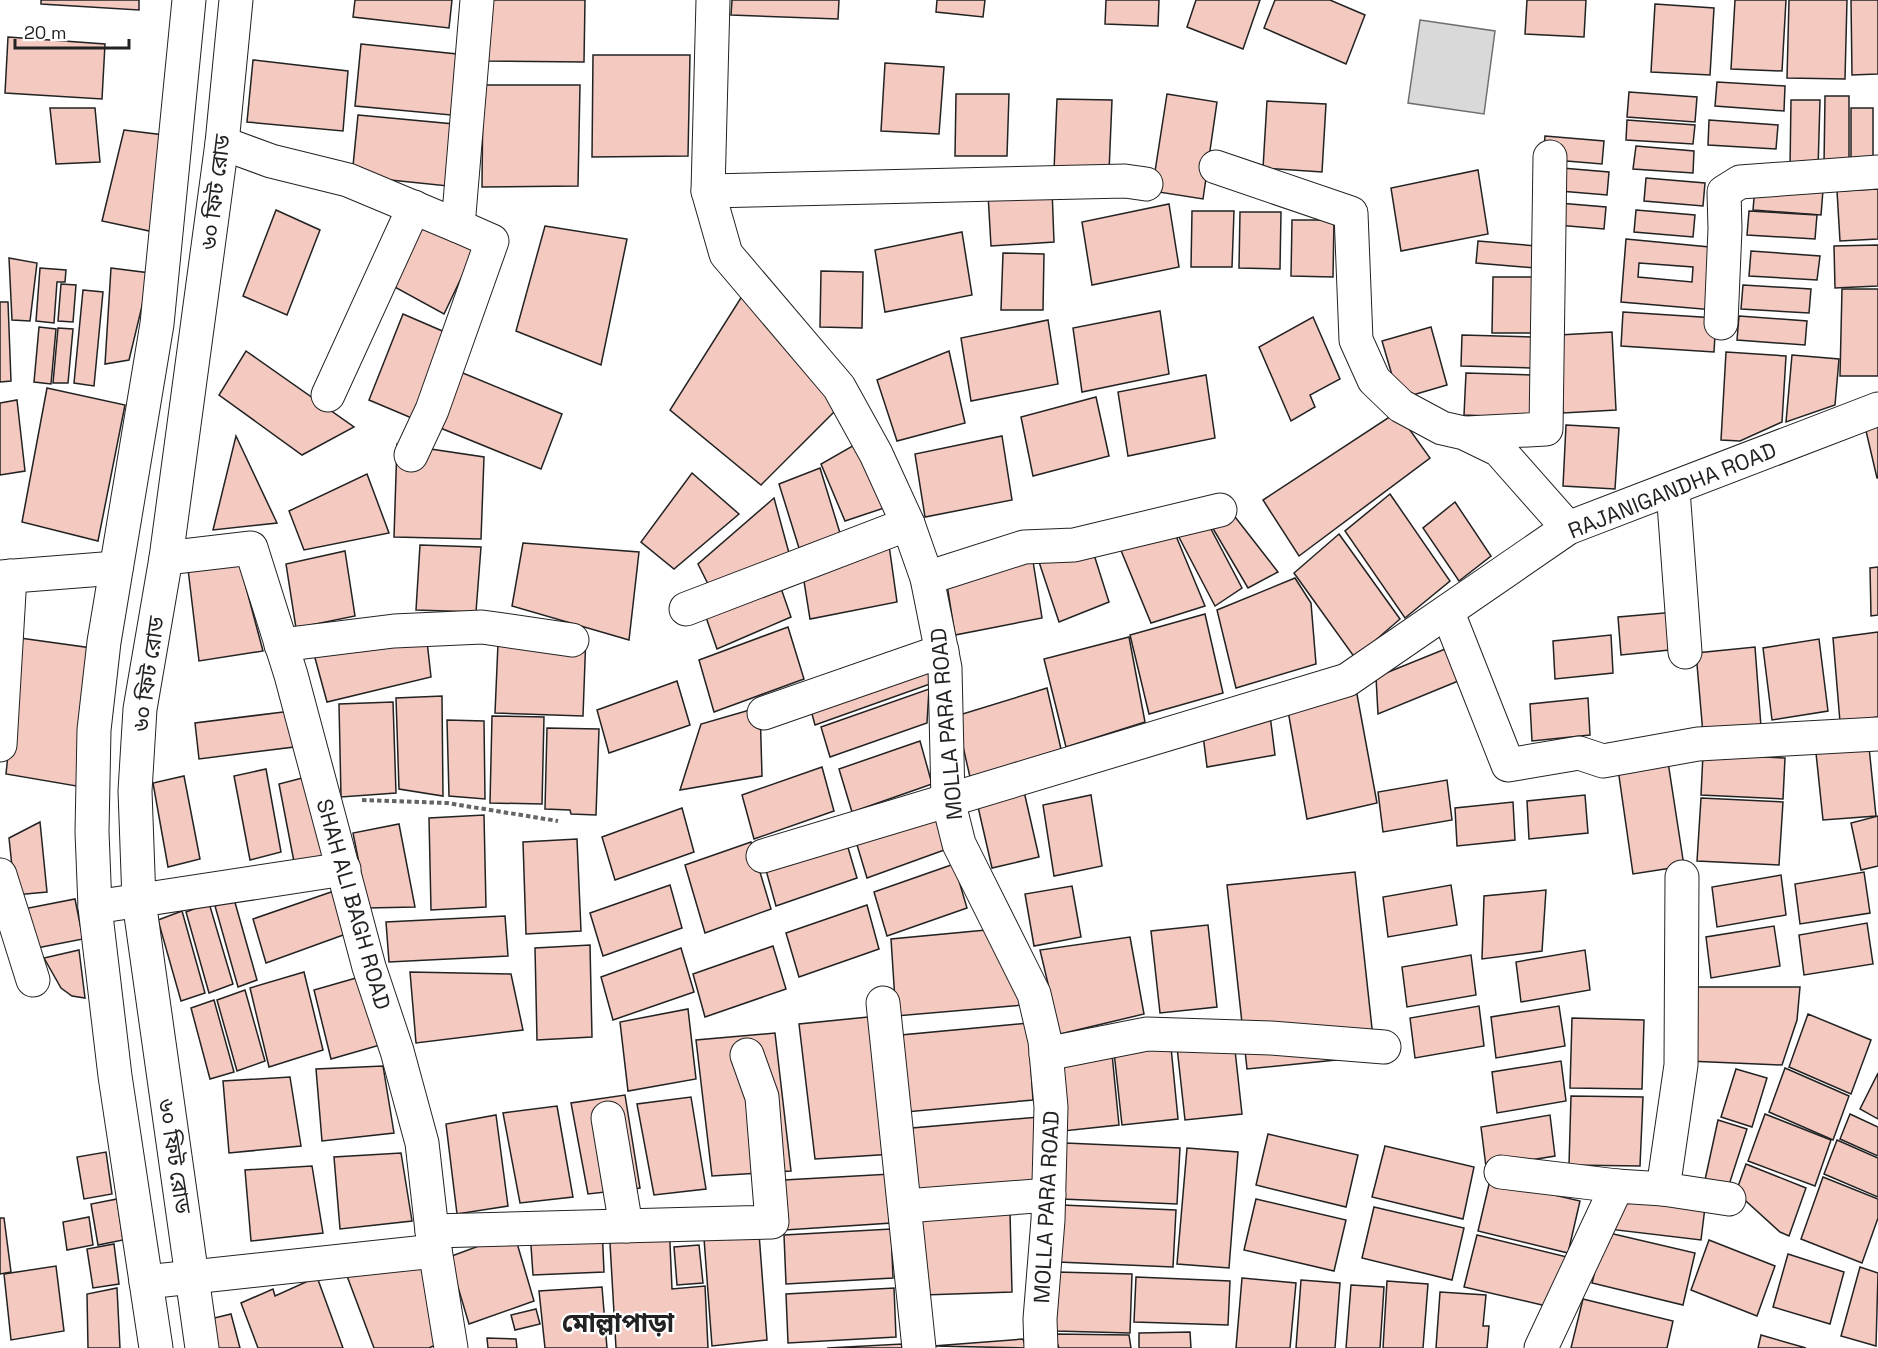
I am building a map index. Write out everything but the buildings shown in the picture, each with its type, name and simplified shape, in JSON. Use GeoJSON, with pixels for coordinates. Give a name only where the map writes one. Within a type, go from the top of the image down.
{"type":"FeatureCollection","features":[{"type":"Feature","properties":{"kind":"street","name":"৬০ ফিট রোড"},"geometry":{"type":"LineString","coordinates":[[156,1348],[115,1076],[95,907],[92,832],[94,730],[100,670],[157,324],[189,0]]}},
{"type":"Feature","properties":{"kind":"street","name":"৬০ ফিট রোড"},"geometry":{"type":"LineString","coordinates":[[202,1348],[139,901],[135,791],[140,709],[166,558],[222,143],[236,0]]}},
{"type":"Feature","properties":{"kind":"street"},"geometry":{"type":"LineString","coordinates":[[458,225],[477,0]]}},
{"type":"Feature","properties":{"kind":"street","name":"MOLLA PARA ROAD"},"geometry":{"type":"LineString","coordinates":[[713,0],[708,191],[726,254],[839,387],[876,454],[908,524],[927,578],[942,651],[948,732],[948,800],[959,844],[1034,994],[1046,1054],[1051,1107],[1040,1320],[1041,1348]]}},
{"type":"Feature","properties":{"kind":"street"},"geometry":{"type":"LineString","coordinates":[[222,143],[271,161],[348,180],[492,241],[432,410],[411,455]]}},
{"type":"Feature","properties":{"kind":"street"},"geometry":{"type":"LineString","coordinates":[[1464,433],[1546,429],[1550,157]]}},
{"type":"Feature","properties":{"kind":"street"},"geometry":{"type":"LineString","coordinates":[[1216,168],[1351,213],[1356,340],[1374,380],[1401,406],[1442,428],[1464,433],[1499,450],[1568,528]]}},
{"type":"Feature","properties":{"kind":"street"},"geometry":{"type":"LineString","coordinates":[[1722,323],[1724,192],[1740,182],[1878,172]]}},
{"type":"Feature","properties":{"kind":"street"},"geometry":{"type":"LineString","coordinates":[[708,191],[1125,182],[1146,184]]}},
{"type":"Feature","properties":{"kind":"street"},"geometry":{"type":"LineString","coordinates":[[328,395],[414,207]]}},
{"type":"Feature","properties":{"kind":"street","name":"RAJANIGANDHA ROAD"},"geometry":{"type":"LineString","coordinates":[[763,856],[1347,680],[1448,613],[1568,528],[1674,490],[1878,409]]}},
{"type":"Feature","properties":{"kind":"street"},"geometry":{"type":"LineString","coordinates":[[1674,490],[1685,651]]}},
{"type":"Feature","properties":{"kind":"street"},"geometry":{"type":"LineString","coordinates":[[927,578],[1024,547],[1074,545],[1220,510]]}},
{"type":"Feature","properties":{"kind":"street"},"geometry":{"type":"LineString","coordinates":[[686,609],[908,524]]}},
{"type":"Feature","properties":{"kind":"street","name":"SHAH ALI BAGH ROAD"},"geometry":{"type":"LineString","coordinates":[[166,558],[251,548],[326,804],[369,967],[397,1051],[422,1143],[434,1241],[451,1348]]}},
{"type":"Feature","properties":{"kind":"street"},"geometry":{"type":"LineString","coordinates":[[0,745],[5,576],[116,568]]}},
{"type":"Feature","properties":{"kind":"street"},"geometry":{"type":"LineString","coordinates":[[1448,613],[1508,765],[1579,753],[1603,761],[1698,744],[1878,734]]}},
{"type":"Feature","properties":{"kind":"street"},"geometry":{"type":"LineString","coordinates":[[281,645],[394,631],[482,627],[572,640]]}},
{"type":"Feature","properties":{"kind":"street"},"geometry":{"type":"LineString","coordinates":[[764,713],[942,651]]}},
{"type":"Feature","properties":{"kind":"street"},"geometry":{"type":"LineString","coordinates":[[100,670],[146,676]]}},
{"type":"Feature","properties":{"kind":"street"},"geometry":{"type":"LineString","coordinates":[[95,907],[344,870]]}},
{"type":"Feature","properties":{"kind":"street"},"geometry":{"type":"LineString","coordinates":[[0,875],[33,980]]}},
{"type":"Feature","properties":{"kind":"street"},"geometry":{"type":"LineString","coordinates":[[1663,1189],[1681,1065],[1682,877]]}},
{"type":"Feature","properties":{"kind":"street"},"geometry":{"type":"LineString","coordinates":[[883,1003],[919,1348]]}},
{"type":"Feature","properties":{"kind":"street"},"geometry":{"type":"LineString","coordinates":[[1046,1054],[1147,1034],[1271,1038],[1384,1047]]}},
{"type":"Feature","properties":{"kind":"street"},"geometry":{"type":"LineString","coordinates":[[146,1282],[434,1241],[626,1226],[772,1222],[762,1097],[747,1055]]}},
{"type":"Feature","properties":{"kind":"street"},"geometry":{"type":"LineString","coordinates":[[608,1118],[626,1226]]}},
{"type":"Feature","properties":{"kind":"street"},"geometry":{"type":"LineString","coordinates":[[1501,1172],[1617,1186],[1663,1189],[1729,1199]]}},
{"type":"Feature","properties":{"kind":"street"},"geometry":{"type":"LineString","coordinates":[[1541,1348],[1617,1186]]}},
{"type":"Feature","properties":{"kind":"street"},"geometry":{"type":"LineString","coordinates":[[905,1206],[1048,1195]]}},
{"type":"Feature","properties":{"kind":"path"},"geometry":{"type":"LineString","coordinates":[[326,804],[366,800],[447,803],[558,821]]}},
{"type":"Feature","properties":{"kind":"shaded area"},"geometry":{"type":"Polygon","coordinates":[[[1420,20],[1495,31],[1484,114],[1408,103],[1420,20]]]}},
{"type":"Feature","properties":{"kind":"district","name":"মোল্লাপাড়া"},"geometry":{"type":"Point","coordinates":[618,1323]}}]}
